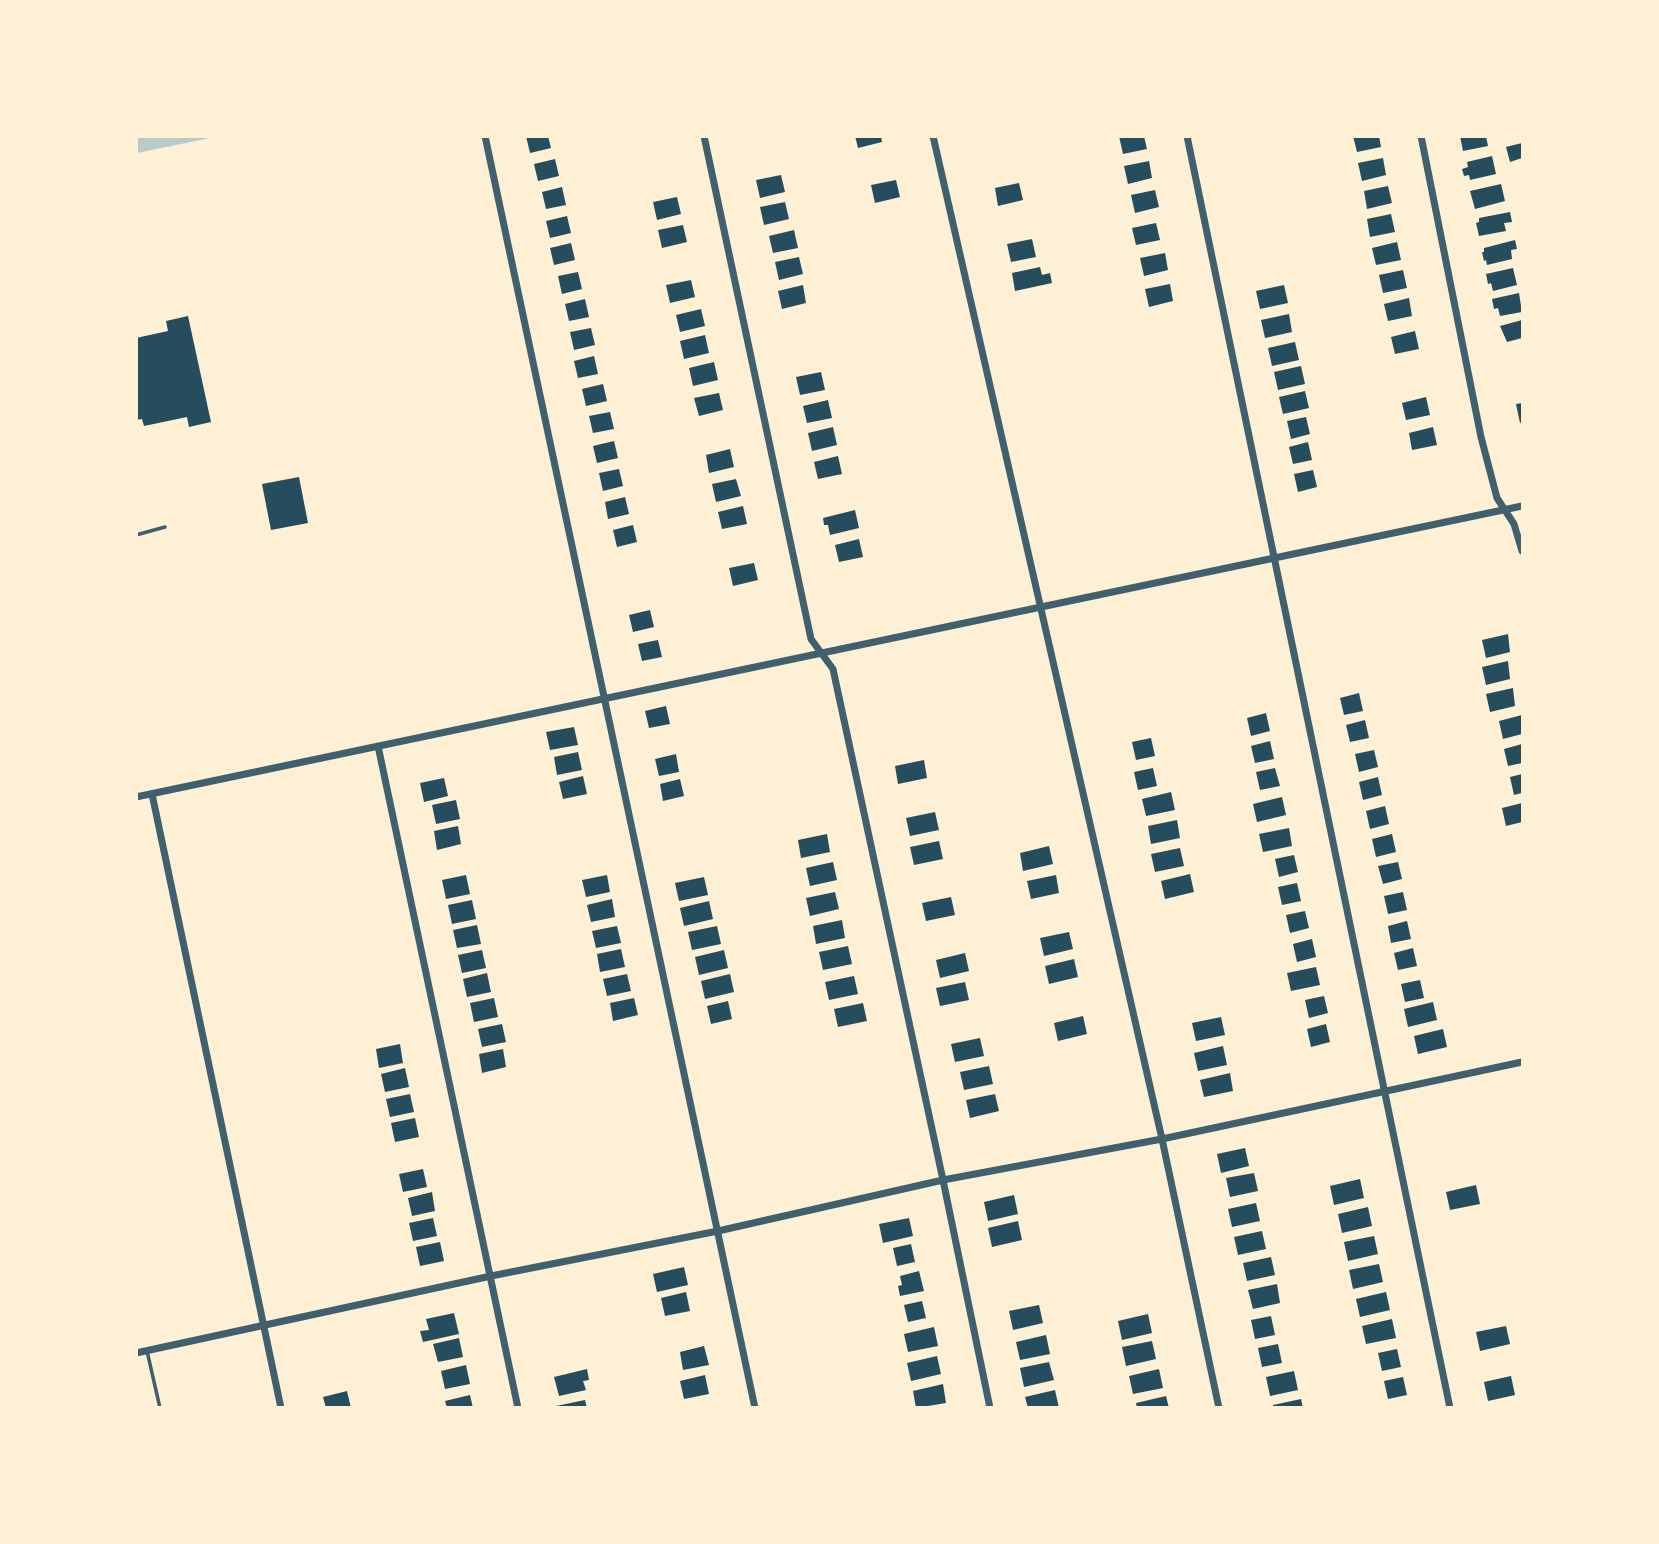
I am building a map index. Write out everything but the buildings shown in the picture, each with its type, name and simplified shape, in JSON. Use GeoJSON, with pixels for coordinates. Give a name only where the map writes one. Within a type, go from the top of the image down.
{"type":"FeatureCollection","features":[{"type":"Feature","properties":{"kind":"street"},"geometry":{"type":"LineString","coordinates":[[485,136],[755,1408]]}},
{"type":"Feature","properties":{"kind":"street"},"geometry":{"type":"LineString","coordinates":[[704,136],[811,639],[833,669],[990,1408]]}},
{"type":"Feature","properties":{"kind":"street"},"geometry":{"type":"LineString","coordinates":[[933,136],[1162,1139],[1219,1408]]}},
{"type":"Feature","properties":{"kind":"street"},"geometry":{"type":"LineString","coordinates":[[1187,136],[1450,1408]]}},
{"type":"Feature","properties":{"kind":"street"},"geometry":{"type":"LineString","coordinates":[[1421,136],[1481,437],[1497,498],[1514,524],[1522,551]]}},
{"type":"Feature","properties":{"kind":"street"},"geometry":{"type":"LineString","coordinates":[[136,797],[1522,506]]}},
{"type":"Feature","properties":{"kind":"street"},"geometry":{"type":"LineString","coordinates":[[378,746],[518,1408]]}},
{"type":"Feature","properties":{"kind":"street"},"geometry":{"type":"LineString","coordinates":[[152,794],[281,1408]]}},
{"type":"Feature","properties":{"kind":"street"},"geometry":{"type":"LineString","coordinates":[[136,1353],[491,1276],[718,1231],[943,1180],[1162,1139],[1522,1062]]}},
{"type":"Feature","properties":{"kind":"lane"},"geometry":{"type":"LineString","coordinates":[[136,535],[165,527]]}},
{"type":"Feature","properties":{"kind":"lane"},"geometry":{"type":"LineString","coordinates":[[147,1351],[160,1408]]}},
{"type":"Feature","properties":{"kind":"shaded area"},"geometry":{"type":"Polygon","coordinates":[[[137,136],[215,136],[215,137],[137,153],[137,136]]]}}]}
